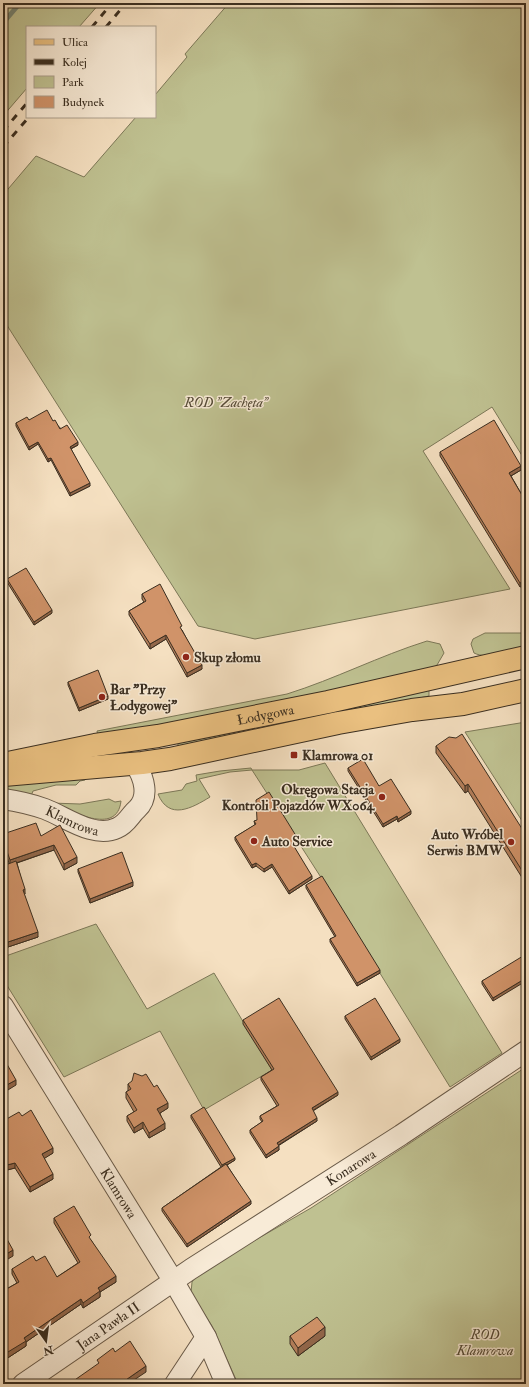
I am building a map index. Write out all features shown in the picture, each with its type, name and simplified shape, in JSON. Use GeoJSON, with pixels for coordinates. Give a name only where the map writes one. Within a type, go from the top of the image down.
{"type":"FeatureCollection","features":[{"type":"Feature","properties":{"kind":"main road","name":"Łodygowa"},"geometry":{"type":"LineString","coordinates":[[3,764],[95,745],[136,740],[328,702],[526,657]]}},
{"type":"Feature","properties":{"kind":"main road","name":"Łodygowa"},"geometry":{"type":"LineString","coordinates":[[3,775],[135,764],[170,759],[360,719],[412,710],[463,704],[526,690]]}},
{"type":"Feature","properties":{"kind":"street","name":"Klamrowa"},"geometry":{"type":"LineString","coordinates":[[3,799],[43,808],[93,830],[100,831],[116,829],[126,822],[142,804],[144,791],[141,773],[135,764],[136,740]]}},
{"type":"Feature","properties":{"kind":"street","name":"Klamrowa"},"geometry":{"type":"LineString","coordinates":[[3,1006],[174,1282],[206,1337],[226,1384]]}},
{"type":"Feature","properties":{"kind":"street","name":"Konarowa"},"geometry":{"type":"LineString","coordinates":[[174,1282],[401,1135],[526,1050]]}},
{"type":"Feature","properties":{"kind":"street","name":"Jana Pawła II"},"geometry":{"type":"LineString","coordinates":[[23,1384],[174,1282]]}},
{"type":"Feature","properties":{"kind":"street"},"geometry":{"type":"LineString","coordinates":[[174,1384],[206,1337]]}},
{"type":"Feature","properties":{"kind":"green space"},"geometry":{"type":"Polygon","coordinates":[[[3,3],[100,3],[80,26],[26,26],[26,89],[3,116],[3,3]]]}},
{"type":"Feature","properties":{"kind":"green space","name":"ROD \"Zachęta\""},"geometry":{"type":"Polygon","coordinates":[[[229,3],[526,3],[526,462],[492,407],[423,451],[510,589],[255,639],[198,626],[3,319],[3,195],[36,156],[84,177],[135,118],[156,118],[156,94],[187,57],[185,54],[229,3]]]}},
{"type":"Feature","properties":{"kind":"green space"},"geometry":{"type":"Polygon","coordinates":[[[485,633],[526,633],[526,648],[486,656],[474,653],[471,644],[473,639],[485,633]]]}},
{"type":"Feature","properties":{"kind":"green space"},"geometry":{"type":"Polygon","coordinates":[[[427,641],[440,644],[444,653],[437,665],[427,673],[98,737],[97,731],[287,694],[427,641]]]}},
{"type":"Feature","properties":{"kind":"green space"},"geometry":{"type":"Polygon","coordinates":[[[429,687],[429,696],[250,732],[180,750],[177,742],[429,687]]]}},
{"type":"Feature","properties":{"kind":"green space"},"geometry":{"type":"Polygon","coordinates":[[[526,722],[526,827],[465,732],[526,722]]]}},
{"type":"Feature","properties":{"kind":"green space"},"geometry":{"type":"Polygon","coordinates":[[[325,763],[502,1053],[450,1087],[322,879],[252,770],[299,770],[325,763]]]}},
{"type":"Feature","properties":{"kind":"green space"},"geometry":{"type":"Polygon","coordinates":[[[251,768],[252,770],[230,772],[199,779],[210,797],[189,808],[175,810],[168,807],[158,794],[182,790],[186,784],[197,781],[196,775],[251,768]]]}},
{"type":"Feature","properties":{"kind":"green space"},"geometry":{"type":"Polygon","coordinates":[[[84,776],[85,780],[80,781],[76,785],[56,785],[33,791],[31,796],[3,791],[3,783],[84,776]]]}},
{"type":"Feature","properties":{"kind":"green space"},"geometry":{"type":"Polygon","coordinates":[[[109,799],[115,802],[121,801],[118,812],[111,817],[102,819],[80,815],[51,803],[80,804],[109,799]]]}},
{"type":"Feature","properties":{"kind":"green space"},"geometry":{"type":"Polygon","coordinates":[[[96,924],[147,1009],[214,973],[272,1070],[204,1110],[160,1031],[64,1077],[3,979],[3,957],[96,924]]]}},
{"type":"Feature","properties":{"kind":"green space","name":"ROD Klamrowa"},"geometry":{"type":"Polygon","coordinates":[[[526,1067],[526,1384],[238,1384],[212,1326],[191,1293],[192,1282],[198,1273],[311,1208],[526,1067]]]}},
{"type":"Feature","properties":{"kind":"building"},"geometry":{"type":"Polygon","coordinates":[[[47,410],[53,421],[55,420],[60,429],[67,425],[78,442],[70,447],[90,483],[70,493],[51,458],[48,459],[38,442],[29,447],[16,423],[27,417],[29,420],[47,410]]]}},
{"type":"Feature","properties":{"kind":"building"},"geometry":{"type":"Polygon","coordinates":[[[494,420],[521,466],[509,473],[526,502],[526,580],[520,583],[440,452],[494,420]]]}},
{"type":"Feature","properties":{"kind":"building"},"geometry":{"type":"Polygon","coordinates":[[[26,568],[52,610],[34,622],[7,579],[26,568]]]}},
{"type":"Feature","properties":{"kind":"building"},"geometry":{"type":"Polygon","coordinates":[[[160,584],[182,626],[180,627],[202,665],[187,673],[166,635],[150,644],[129,611],[146,601],[142,594],[160,584]]]}},
{"type":"Feature","properties":{"kind":"building"},"geometry":{"type":"Polygon","coordinates":[[[98,670],[108,696],[79,708],[68,682],[98,670]]]}},
{"type":"Feature","properties":{"kind":"building"},"geometry":{"type":"Polygon","coordinates":[[[462,734],[526,835],[526,877],[468,784],[465,786],[436,746],[449,737],[456,738],[462,734]]]}},
{"type":"Feature","properties":{"kind":"building","name":"Okręgowa Stacja Kontroli Pojazdów WX064"},"geometry":{"type":"Polygon","coordinates":[[[363,759],[379,786],[391,779],[411,811],[398,819],[397,816],[383,824],[348,768],[363,759]]]}},
{"type":"Feature","properties":{"kind":"building"},"geometry":{"type":"Polygon","coordinates":[[[269,792],[298,839],[292,843],[312,876],[289,891],[272,864],[264,869],[256,863],[252,865],[235,837],[256,824],[254,821],[257,820],[256,800],[269,792]]]}},
{"type":"Feature","properties":{"kind":"building"},"geometry":{"type":"Polygon","coordinates":[[[36,823],[41,836],[60,825],[77,857],[64,864],[54,845],[10,860],[3,840],[3,834],[36,823]]]}},
{"type":"Feature","properties":{"kind":"building"},"geometry":{"type":"Polygon","coordinates":[[[122,852],[133,882],[90,899],[78,869],[122,852]]]}},
{"type":"Feature","properties":{"kind":"building"},"geometry":{"type":"Polygon","coordinates":[[[16,861],[25,889],[23,890],[38,932],[8,942],[3,927],[3,866],[16,861]]]}},
{"type":"Feature","properties":{"kind":"building"},"geometry":{"type":"Polygon","coordinates":[[[322,876],[380,970],[357,983],[330,939],[336,936],[306,885],[322,876]]]}},
{"type":"Feature","properties":{"kind":"building"},"geometry":{"type":"Polygon","coordinates":[[[523,956],[526,960],[526,978],[493,998],[482,981],[523,956]]]}},
{"type":"Feature","properties":{"kind":"building"},"geometry":{"type":"Polygon","coordinates":[[[279,998],[338,1092],[312,1108],[317,1118],[277,1143],[279,1146],[266,1155],[250,1130],[263,1121],[260,1116],[279,1105],[261,1077],[274,1069],[243,1020],[279,998]]]}},
{"type":"Feature","properties":{"kind":"building"},"geometry":{"type":"Polygon","coordinates":[[[375,998],[400,1039],[371,1057],[345,1016],[375,998]]]}},
{"type":"Feature","properties":{"kind":"building"},"geometry":{"type":"Polygon","coordinates":[[[4,1059],[16,1080],[3,1087],[3,1060],[4,1059]]]}},
{"type":"Feature","properties":{"kind":"building"},"geometry":{"type":"Polygon","coordinates":[[[134,1073],[142,1076],[146,1074],[154,1087],[157,1085],[168,1103],[157,1109],[165,1123],[149,1133],[143,1122],[134,1128],[127,1116],[137,1110],[126,1092],[131,1089],[128,1084],[132,1081],[134,1073]]]}},
{"type":"Feature","properties":{"kind":"building"},"geometry":{"type":"Polygon","coordinates":[[[204,1107],[235,1158],[222,1165],[191,1115],[204,1107]]]}},
{"type":"Feature","properties":{"kind":"building"},"geometry":{"type":"Polygon","coordinates":[[[31,1110],[53,1148],[42,1154],[53,1174],[30,1187],[15,1163],[3,1166],[3,1142],[5,1140],[3,1137],[3,1121],[19,1112],[22,1116],[31,1110]]]}},
{"type":"Feature","properties":{"kind":"building"},"geometry":{"type":"Polygon","coordinates":[[[226,1164],[251,1201],[187,1244],[162,1208],[226,1164]]]}},
{"type":"Feature","properties":{"kind":"building"},"geometry":{"type":"Polygon","coordinates":[[[74,1206],[91,1235],[89,1237],[116,1276],[98,1288],[100,1291],[83,1303],[81,1299],[24,1338],[26,1341],[3,1355],[3,1291],[19,1282],[12,1269],[33,1256],[36,1261],[45,1256],[57,1277],[80,1262],[54,1218],[74,1206]]]}},
{"type":"Feature","properties":{"kind":"building"},"geometry":{"type":"Polygon","coordinates":[[[3,1232],[13,1250],[3,1256],[3,1232]]]}},
{"type":"Feature","properties":{"kind":"building"},"geometry":{"type":"Polygon","coordinates":[[[317,1317],[325,1327],[298,1348],[290,1336],[317,1317]]]}},
{"type":"Feature","properties":{"kind":"building"},"geometry":{"type":"Polygon","coordinates":[[[130,1341],[146,1366],[120,1384],[69,1384],[99,1363],[97,1360],[113,1348],[115,1352],[130,1341]]]}},
{"type":"Feature","properties":{"kind":"waterway"},"geometry":{"type":"LineString","coordinates":[[3,23],[20,3]]}},
{"type":"Feature","properties":{"kind":"railway"},"geometry":{"type":"LineString","coordinates":[[93,26],[112,3]]}},
{"type":"Feature","properties":{"kind":"railway"},"geometry":{"type":"LineString","coordinates":[[107,26],[126,3]]}},
{"type":"Feature","properties":{"kind":"railway"},"geometry":{"type":"LineString","coordinates":[[3,131],[26,104]]}},
{"type":"Feature","properties":{"kind":"railway"},"geometry":{"type":"LineString","coordinates":[[3,147],[28,118]]}},
{"type":"Feature","properties":{"kind":"place","name":"Skup złomu"},"geometry":{"type":"Point","coordinates":[186,657]}},
{"type":"Feature","properties":{"kind":"place","name":"Bar \"Przy Łodygowej\""},"geometry":{"type":"Point","coordinates":[102,697]}},
{"type":"Feature","properties":{"kind":"place","name":"Klamrowa 01"},"geometry":{"type":"Point","coordinates":[294,755]}},
{"type":"Feature","properties":{"kind":"place","name":"Okręgowa Stacja Kontroli Pojazdów WX064"},"geometry":{"type":"Point","coordinates":[382,797]}},
{"type":"Feature","properties":{"kind":"place","name":"Auto Service"},"geometry":{"type":"Point","coordinates":[254,841]}},
{"type":"Feature","properties":{"kind":"place","name":"Auto Wróbel Serwis BMW"},"geometry":{"type":"Point","coordinates":[511,842]}}]}
